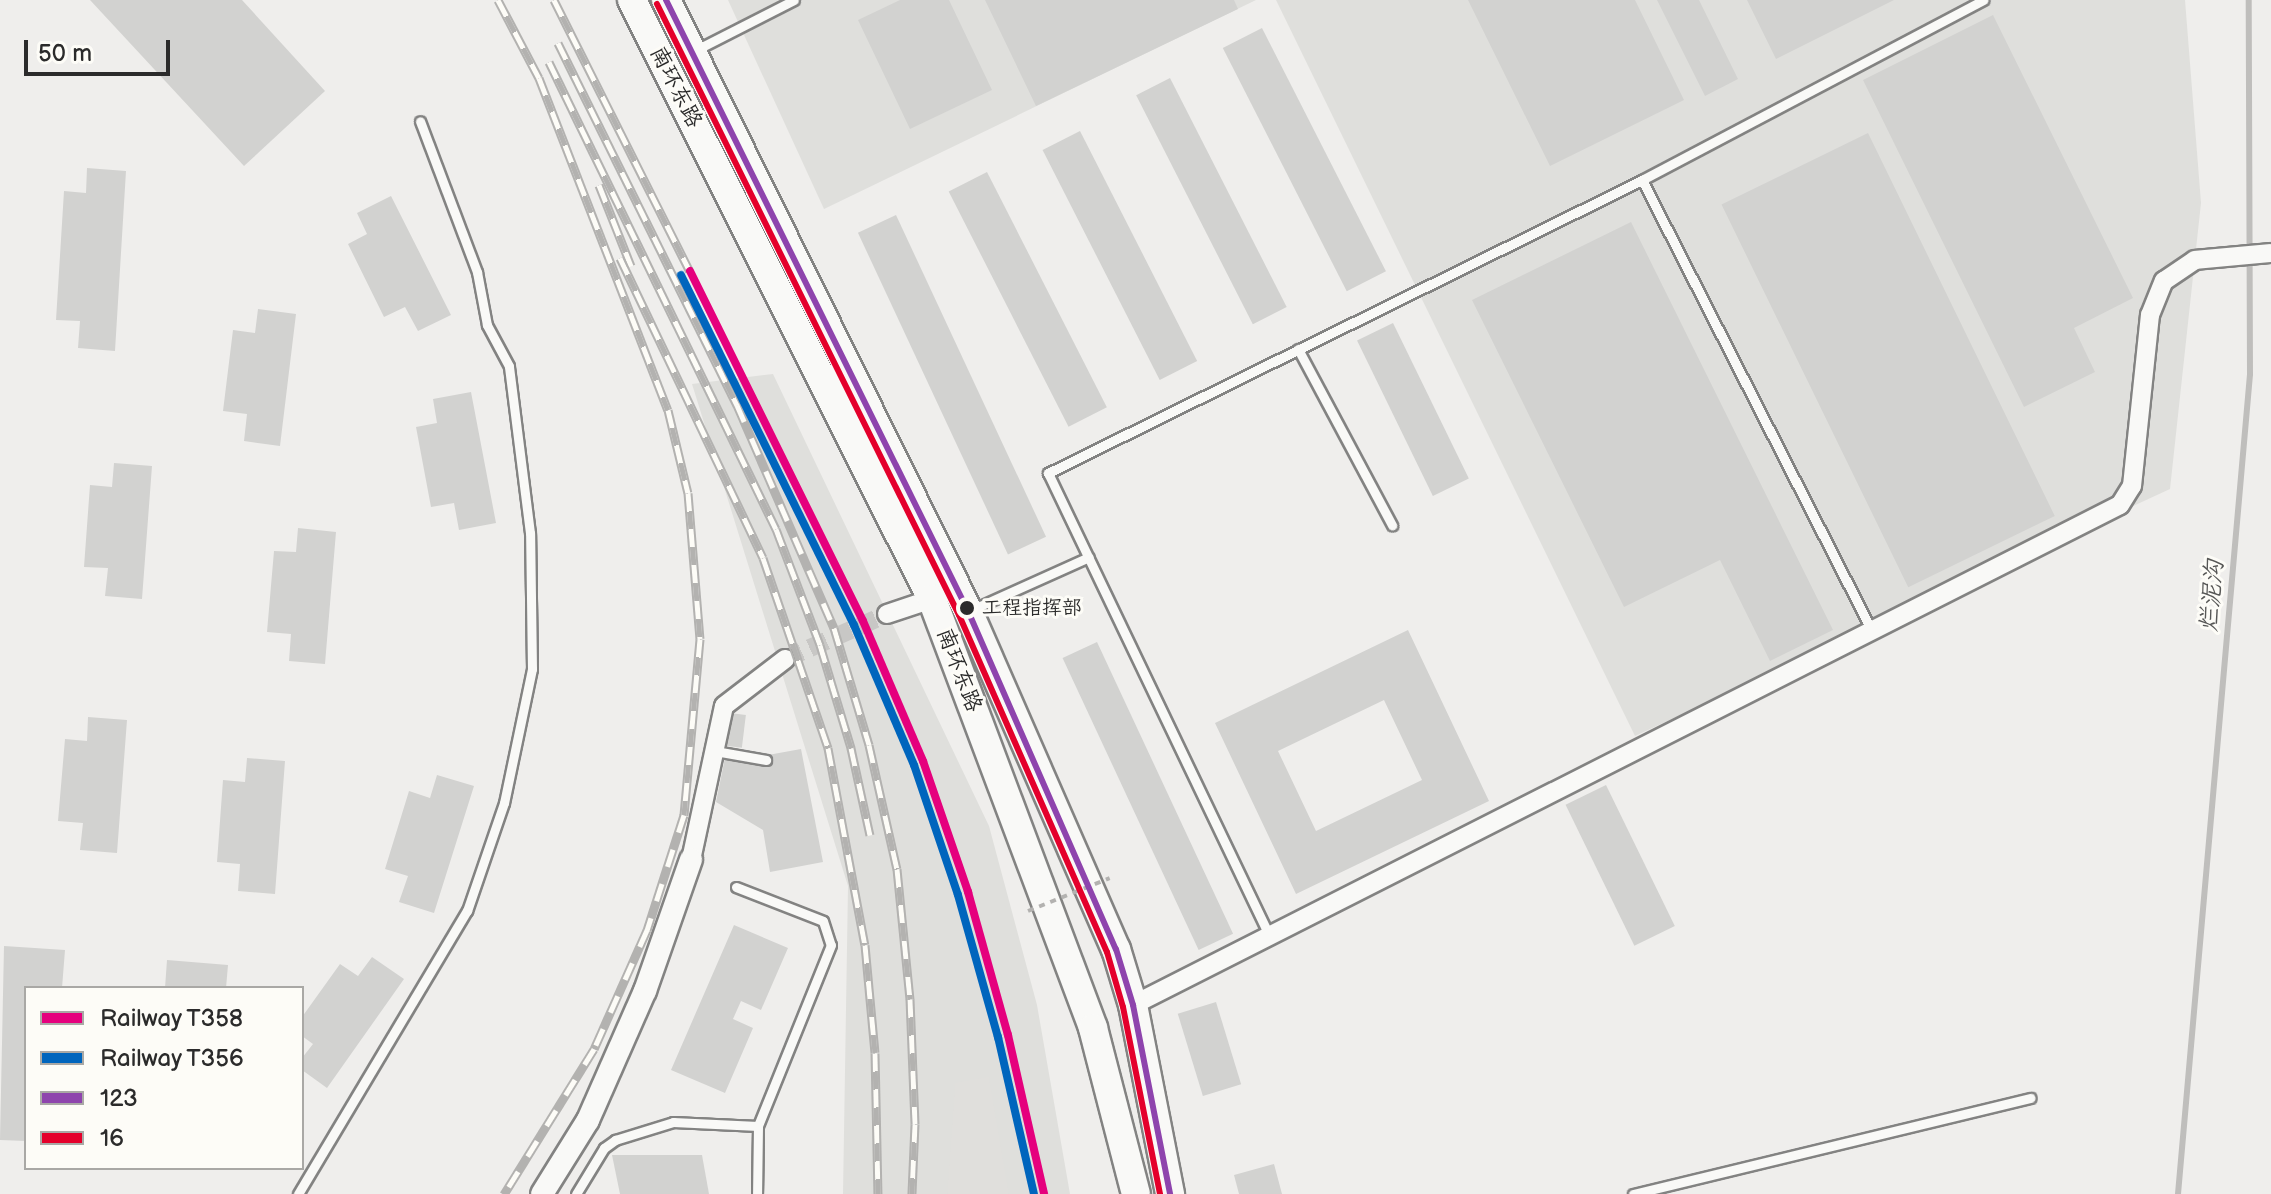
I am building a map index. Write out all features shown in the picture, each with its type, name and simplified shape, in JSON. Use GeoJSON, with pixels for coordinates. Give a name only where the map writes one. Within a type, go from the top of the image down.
{"type":"FeatureCollection","features":[{"type":"Feature","properties":{"kind":"highway","name":"南环东路"},"geometry":{"type":"LineString","coordinates":[[632,0],[932,599],[1093,1028],[1136,1194]]}},
{"type":"Feature","properties":{"kind":"highway","name":"南环东路"},"geometry":{"type":"LineString","coordinates":[[666,0],[968,611],[1116,949],[1133,1005],[1170,1194]]}},
{"type":"Feature","properties":{"kind":"street"},"geometry":{"type":"LineString","coordinates":[[1133,1005],[2120,505],[2132,486],[2154,297],[2178,268],[2195,260],[2271,253]]}},
{"type":"Feature","properties":{"kind":"street"},"geometry":{"type":"LineString","coordinates":[[887,614],[932,599]]}},
{"type":"Feature","properties":{"kind":"street"},"geometry":{"type":"LineString","coordinates":[[542,1194],[594,1105],[645,991],[691,860],[724,706],[785,659]]}},
{"type":"Feature","properties":{"kind":"lane"},"geometry":{"type":"LineString","coordinates":[[691,52],[794,0]]}},
{"type":"Feature","properties":{"kind":"lane"},"geometry":{"type":"LineString","coordinates":[[1269,935],[1048,473],[1642,180],[1983,0]]}},
{"type":"Feature","properties":{"kind":"lane"},"geometry":{"type":"LineString","coordinates":[[298,1194],[467,911],[504,803],[532,669],[534,577],[509,366],[487,325],[477,272],[420,121]]}},
{"type":"Feature","properties":{"kind":"lane"},"geometry":{"type":"LineString","coordinates":[[1642,180],[1872,631]]}},
{"type":"Feature","properties":{"kind":"lane"},"geometry":{"type":"LineString","coordinates":[[1298,349],[1392,525]]}},
{"type":"Feature","properties":{"kind":"lane"},"geometry":{"type":"LineString","coordinates":[[968,611],[1089,557]]}},
{"type":"Feature","properties":{"kind":"lane"},"geometry":{"type":"LineString","coordinates":[[715,751],[766,760]]}},
{"type":"Feature","properties":{"kind":"lane"},"geometry":{"type":"LineString","coordinates":[[736,887],[823,921],[831,945],[758,1126],[757,1194]]}},
{"type":"Feature","properties":{"kind":"lane"},"geometry":{"type":"LineString","coordinates":[[1633,1194],[2031,1098]]}},
{"type":"Feature","properties":{"kind":"lane"},"geometry":{"type":"LineString","coordinates":[[576,1194],[604,1148],[615,1140],[673,1122],[758,1126]]}},
{"type":"Feature","properties":{"kind":"path"},"geometry":{"type":"LineString","coordinates":[[1028,911],[1110,878]]}},
{"type":"Feature","properties":{"kind":"shaded area"},"geometry":{"type":"Polygon","coordinates":[[[728,0],[1256,0],[824,209],[728,0]]]}},
{"type":"Feature","properties":{"kind":"shaded area"},"geometry":{"type":"Polygon","coordinates":[[[1276,0],[2185,0],[2201,203],[2170,489],[1635,736],[1276,0]]]}},
{"type":"Feature","properties":{"kind":"shaded area"},"geometry":{"type":"Polygon","coordinates":[[[773,374],[989,826],[1037,1005],[1070,1194],[843,1194],[848,886],[692,384],[773,374]]]}},
{"type":"Feature","properties":{"kind":"shaded area"},"geometry":{"type":"Polygon","coordinates":[[[989,1077],[1009,1194],[947,1194],[955,1083],[989,1077]]]}},
{"type":"Feature","properties":{"kind":"building"},"geometry":{"type":"Polygon","coordinates":[[[90,0],[242,0],[325,91],[244,166],[90,0]]]}},
{"type":"Feature","properties":{"kind":"building"},"geometry":{"type":"Polygon","coordinates":[[[900,0],[949,0],[992,90],[910,129],[858,20],[900,0]]]}},
{"type":"Feature","properties":{"kind":"building"},"geometry":{"type":"Polygon","coordinates":[[[985,0],[1234,0],[1238,9],[1036,106],[985,0]]]}},
{"type":"Feature","properties":{"kind":"building"},"geometry":{"type":"Polygon","coordinates":[[[1468,0],[1635,0],[1684,100],[1550,166],[1468,0]]]}},
{"type":"Feature","properties":{"kind":"building"},"geometry":{"type":"Polygon","coordinates":[[[1657,0],[1699,0],[1738,79],[1705,96],[1657,0]]]}},
{"type":"Feature","properties":{"kind":"building"},"geometry":{"type":"Polygon","coordinates":[[[1747,0],[1894,0],[1776,59],[1747,0]]]}},
{"type":"Feature","properties":{"kind":"building"},"geometry":{"type":"Polygon","coordinates":[[[1993,15],[2133,298],[2074,328],[2095,372],[2024,407],[1863,80],[1993,15]]]}},
{"type":"Feature","properties":{"kind":"building"},"geometry":{"type":"Polygon","coordinates":[[[1262,28],[1386,271],[1347,291],[1223,48],[1262,28]]]}},
{"type":"Feature","properties":{"kind":"building"},"geometry":{"type":"Polygon","coordinates":[[[1170,78],[1287,307],[1253,324],[1136,95],[1170,78]]]}},
{"type":"Feature","properties":{"kind":"building"},"geometry":{"type":"Polygon","coordinates":[[[1080,131],[1197,361],[1160,380],[1043,150],[1080,131]]]}},
{"type":"Feature","properties":{"kind":"building"},"geometry":{"type":"Polygon","coordinates":[[[1868,133],[2055,516],[1908,587],[1721,204],[1868,133]]]}},
{"type":"Feature","properties":{"kind":"building"},"geometry":{"type":"Polygon","coordinates":[[[87,168],[126,171],[115,351],[78,348],[80,321],[56,320],[64,191],[86,193],[87,168]]]}},
{"type":"Feature","properties":{"kind":"building"},"geometry":{"type":"Polygon","coordinates":[[[987,172],[1107,407],[1069,427],[949,192],[987,172]]]}},
{"type":"Feature","properties":{"kind":"building"},"geometry":{"type":"Polygon","coordinates":[[[391,196],[451,315],[418,331],[405,307],[384,317],[348,244],[367,234],[357,213],[391,196]]]}},
{"type":"Feature","properties":{"kind":"building"},"geometry":{"type":"Polygon","coordinates":[[[896,215],[1046,537],[1008,554],[858,233],[896,215]]]}},
{"type":"Feature","properties":{"kind":"building"},"geometry":{"type":"Polygon","coordinates":[[[1631,222],[1833,630],[1770,661],[1720,560],[1624,607],[1472,300],[1631,222]]]}},
{"type":"Feature","properties":{"kind":"building"},"geometry":{"type":"Polygon","coordinates":[[[258,309],[296,314],[280,446],[244,441],[247,414],[223,411],[233,330],[255,333],[258,309]]]}},
{"type":"Feature","properties":{"kind":"building"},"geometry":{"type":"Polygon","coordinates":[[[1393,323],[1469,478],[1433,496],[1357,341],[1393,323]]]}},
{"type":"Feature","properties":{"kind":"building"},"geometry":{"type":"Polygon","coordinates":[[[471,392],[496,523],[459,530],[454,503],[431,507],[416,427],[437,423],[433,399],[471,392]]]}},
{"type":"Feature","properties":{"kind":"building"},"geometry":{"type":"Polygon","coordinates":[[[114,463],[152,466],[142,599],[105,596],[108,568],[84,567],[90,485],[112,487],[114,463]]]}},
{"type":"Feature","properties":{"kind":"building"},"geometry":{"type":"Polygon","coordinates":[[[298,528],[336,532],[325,664],[289,661],[291,634],[267,632],[274,551],[296,552],[298,528]]]}},
{"type":"Feature","properties":{"kind":"building"},"geometry":{"type":"Polygon","coordinates":[[[1408,630],[1489,801],[1296,894],[1215,723],[1408,630]],[[1384,700],[1278,751],[1316,831],[1422,780],[1384,700]]]}},
{"type":"Feature","properties":{"kind":"building"},"geometry":{"type":"Polygon","coordinates":[[[1097,642],[1233,934],[1199,950],[1063,658],[1097,642]]]}},
{"type":"Feature","properties":{"kind":"building"},"geometry":{"type":"Polygon","coordinates":[[[730,713],[746,715],[742,748],[726,746],[730,713]]]}},
{"type":"Feature","properties":{"kind":"building"},"geometry":{"type":"Polygon","coordinates":[[[88,717],[127,720],[117,853],[80,850],[83,823],[58,821],[65,739],[87,741],[88,717]]]}},
{"type":"Feature","properties":{"kind":"building"},"geometry":{"type":"Polygon","coordinates":[[[801,749],[823,862],[770,872],[763,830],[716,802],[725,758],[770,765],[768,755],[801,749]]]}},
{"type":"Feature","properties":{"kind":"building"},"geometry":{"type":"Polygon","coordinates":[[[247,758],[285,761],[275,894],[238,891],[240,864],[217,862],[223,780],[245,782],[247,758]]]}},
{"type":"Feature","properties":{"kind":"building"},"geometry":{"type":"Polygon","coordinates":[[[437,775],[474,786],[434,913],[399,902],[408,876],[385,869],[409,791],[430,798],[437,775]]]}},
{"type":"Feature","properties":{"kind":"building"},"geometry":{"type":"Polygon","coordinates":[[[1606,785],[1675,926],[1634,946],[1566,805],[1606,785]]]}},
{"type":"Feature","properties":{"kind":"building"},"geometry":{"type":"Polygon","coordinates":[[[734,925],[788,948],[761,1010],[741,1001],[733,1019],[753,1028],[725,1093],[671,1070],[734,925]]]}},
{"type":"Feature","properties":{"kind":"building"},"geometry":{"type":"Polygon","coordinates":[[[4,946],[65,950],[62,986],[24,986],[24,1141],[0,1140],[4,946]]]}},
{"type":"Feature","properties":{"kind":"building"},"geometry":{"type":"Polygon","coordinates":[[[372,957],[404,979],[327,1088],[304,1071],[304,1055],[313,1044],[304,1037],[304,1014],[340,964],[358,976],[372,957]]]}},
{"type":"Feature","properties":{"kind":"building"},"geometry":{"type":"Polygon","coordinates":[[[167,960],[228,965],[226,986],[165,986],[167,960]]]}},
{"type":"Feature","properties":{"kind":"building"},"geometry":{"type":"Polygon","coordinates":[[[1216,1002],[1241,1084],[1203,1096],[1178,1014],[1216,1002]]]}},
{"type":"Feature","properties":{"kind":"building"},"geometry":{"type":"Polygon","coordinates":[[[612,1155],[702,1155],[709,1194],[620,1194],[612,1155]]]}},
{"type":"Feature","properties":{"kind":"building"},"geometry":{"type":"Polygon","coordinates":[[[1274,1164],[1282,1194],[1239,1194],[1234,1175],[1274,1164]]]}},
{"type":"Feature","properties":{"kind":"waterway","name":"烂泥沟"},"geometry":{"type":"LineString","coordinates":[[2178,1194],[2250,374],[2249,0]]}},
{"type":"Feature","properties":{"kind":"tunnel"},"geometry":{"type":"LineString","coordinates":[[785,659],[887,614]]}},
{"type":"Feature","properties":{"kind":"railway"},"geometry":{"type":"LineString","coordinates":[[498,0],[539,78],[668,410],[688,493],[700,639],[684,815],[647,930],[594,1049],[504,1194]]}},
{"type":"Feature","properties":{"kind":"railway"},"geometry":{"type":"LineString","coordinates":[[554,0],[690,271]]}},
{"type":"Feature","properties":{"kind":"railway"},"geometry":{"type":"LineString","coordinates":[[558,43],[737,405],[834,628],[869,745],[897,869],[910,999],[915,1124],[912,1194]]}},
{"type":"Feature","properties":{"kind":"railway"},"geometry":{"type":"LineString","coordinates":[[549,62],[776,529],[820,645],[851,748],[870,835]]}},
{"type":"Feature","properties":{"kind":"railway"},"geometry":{"type":"LineString","coordinates":[[599,185],[631,266]]}},
{"type":"Feature","properties":{"kind":"railway"},"geometry":{"type":"LineString","coordinates":[[620,258],[763,558],[828,748],[865,945],[875,1053],[878,1194]]}},
{"type":"Feature","properties":{"kind":"rail line","name":"T358"},"geometry":{"type":"LineString","coordinates":[[690,271],[863,621],[923,761],[968,892],[1008,1035],[1044,1194]]}},
{"type":"Feature","properties":{"kind":"rail line","name":"T356"},"geometry":{"type":"LineString","coordinates":[[681,275],[854,625],[914,765],[958,895],[998,1037],[1034,1194]]}},
{"type":"Feature","properties":{"kind":"transit line","name":"123"},"geometry":{"type":"LineString","coordinates":[[666,0],[968,611],[1116,949],[1133,1005],[1170,1194]]}},
{"type":"Feature","properties":{"kind":"transit line","name":"16"},"geometry":{"type":"LineString","coordinates":[[657,4],[959,615],[1107,952],[1123,1007],[1160,1194]]}},
{"type":"Feature","properties":{"kind":"place","name":"工程指挥部"},"geometry":{"type":"Point","coordinates":[967,608]}}]}
